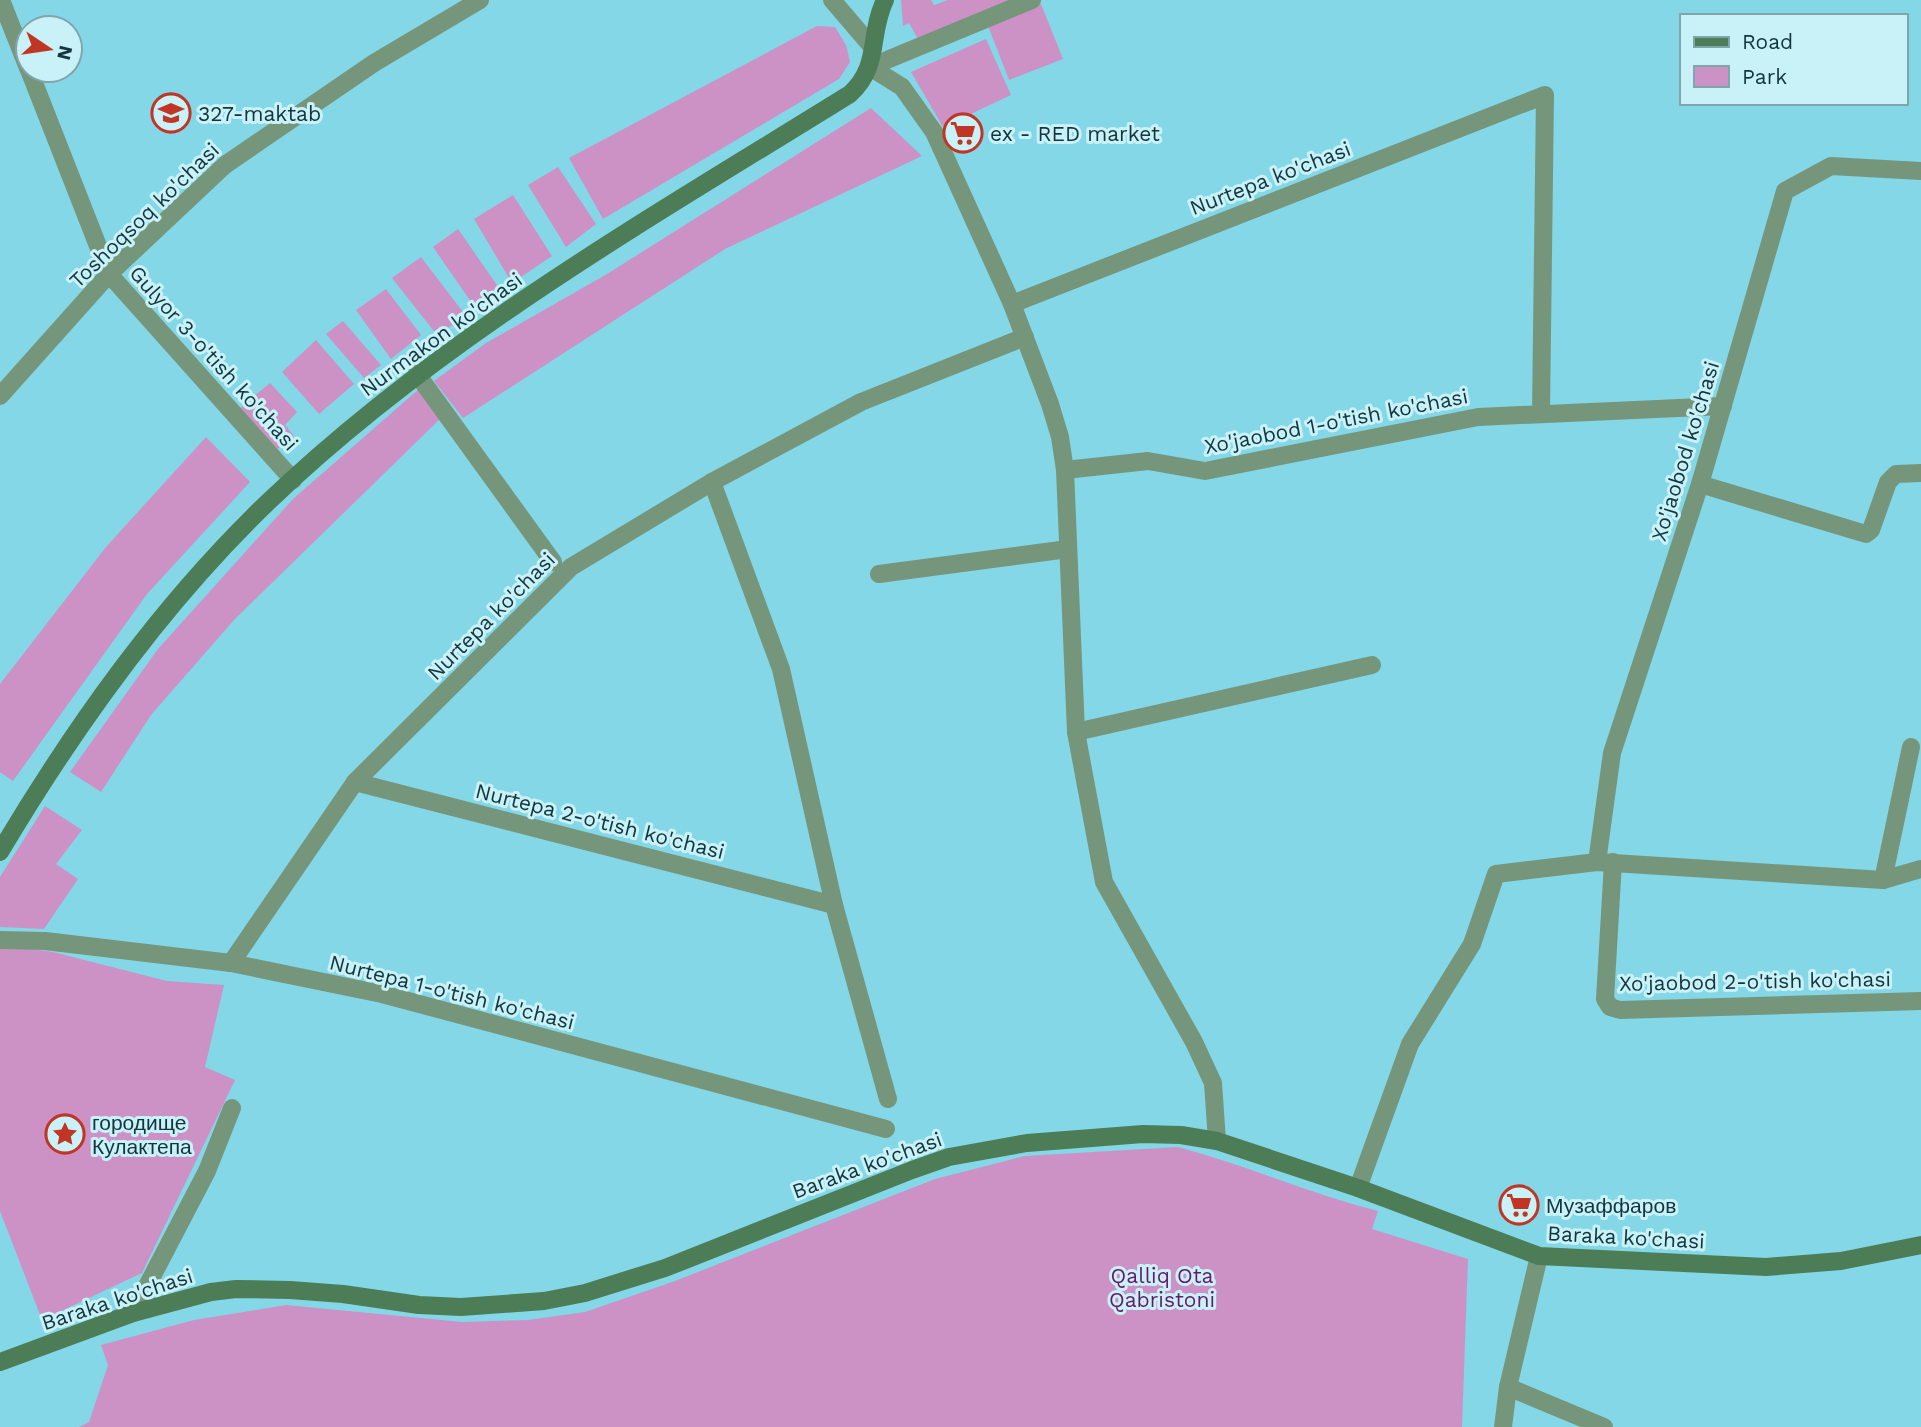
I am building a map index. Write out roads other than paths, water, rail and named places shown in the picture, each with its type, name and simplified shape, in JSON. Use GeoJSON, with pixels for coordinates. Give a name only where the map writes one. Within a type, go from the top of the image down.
{"type":"FeatureCollection","features":[{"type":"Feature","properties":{"kind":"main road"},"geometry":{"type":"LineString","coordinates":[[870,67],[878,15],[885,0]]}},
{"type":"Feature","properties":{"kind":"main road","name":"Nurmakon ko'chasi"},"geometry":{"type":"LineString","coordinates":[[0,852],[66,747],[138,647],[238,533],[293,480],[417,374],[573,268],[850,94],[870,67]]}},
{"type":"Feature","properties":{"kind":"main road","name":"Baraka ko'chasi"},"geometry":{"type":"LineString","coordinates":[[0,1362],[133,1313],[184,1298],[236,1289],[343,1294],[419,1305],[461,1307],[544,1301],[586,1293],[664,1268],[949,1157],[1027,1143],[1143,1134],[1181,1135],[1217,1141],[1358,1188],[1539,1256],[1778,1266],[1841,1261],[1921,1245]]}},
{"type":"Feature","properties":{"kind":"street","name":"Gulyor 3-o'tish ko'chasi"},"geometry":{"type":"LineString","coordinates":[[1,0],[14,33]]}},
{"type":"Feature","properties":{"kind":"street","name":"Toshoqsoq ko'chasi"},"geometry":{"type":"LineString","coordinates":[[0,396],[109,274],[225,165],[374,62],[480,0]]}},
{"type":"Feature","properties":{"kind":"street"},"geometry":{"type":"LineString","coordinates":[[832,0],[873,48]]}},
{"type":"Feature","properties":{"kind":"street"},"geometry":{"type":"LineString","coordinates":[[870,67],[1032,0]]}},
{"type":"Feature","properties":{"kind":"street"},"geometry":{"type":"LineString","coordinates":[[870,67],[902,88],[934,132],[1012,304],[1050,404],[1060,436],[1065,470],[1076,732],[1104,882],[1194,1042],[1213,1083],[1217,1141]]}},
{"type":"Feature","properties":{"kind":"street","name":"Gulyor 3-o'tish ko'chasi"},"geometry":{"type":"LineString","coordinates":[[34,84],[109,274],[293,480]]}},
{"type":"Feature","properties":{"kind":"street","name":"Nurtepa ko'chasi"},"geometry":{"type":"LineString","coordinates":[[1012,304],[1545,95],[1541,413]]}},
{"type":"Feature","properties":{"kind":"street","name":"Xo'jaobod ko'chasi"},"geometry":{"type":"LineString","coordinates":[[1605,862],[1612,753],[1700,484],[1785,191],[1831,166],[1921,171]]}},
{"type":"Feature","properties":{"kind":"street","name":"Nurtepa ko'chasi"},"geometry":{"type":"LineString","coordinates":[[231,963],[355,782],[571,567],[712,482],[861,402],[1025,337]]}},
{"type":"Feature","properties":{"kind":"street"},"geometry":{"type":"LineString","coordinates":[[417,374],[553,562]]}},
{"type":"Feature","properties":{"kind":"street","name":"Xo'jaobod 1-o'tish ko'chasi"},"geometry":{"type":"LineString","coordinates":[[1065,470],[1148,461],[1205,471],[1478,417],[1723,406]]}},
{"type":"Feature","properties":{"kind":"street"},"geometry":{"type":"LineString","coordinates":[[1700,484],[1866,534],[1871,530],[1888,482],[1896,474],[1921,473]]}},
{"type":"Feature","properties":{"kind":"street"},"geometry":{"type":"LineString","coordinates":[[712,482],[781,669],[834,905],[888,1099]]}},
{"type":"Feature","properties":{"kind":"street"},"geometry":{"type":"LineString","coordinates":[[879,574],[1068,549]]}},
{"type":"Feature","properties":{"kind":"street"},"geometry":{"type":"LineString","coordinates":[[1076,732],[1372,665]]}},
{"type":"Feature","properties":{"kind":"street"},"geometry":{"type":"LineString","coordinates":[[1883,880],[1911,747]]}},
{"type":"Feature","properties":{"kind":"street","name":"Nurtepa 2-o'tish ko'chasi"},"geometry":{"type":"LineString","coordinates":[[355,782],[834,905]]}},
{"type":"Feature","properties":{"kind":"street"},"geometry":{"type":"LineString","coordinates":[[1358,1188],[1410,1044],[1472,944],[1496,874],[1605,862],[1883,880],[1921,869]]}},
{"type":"Feature","properties":{"kind":"street","name":"Xo'jaobod 2-o'tish ko'chasi"},"geometry":{"type":"LineString","coordinates":[[1605,862],[1605,999],[1610,1007],[1620,1010],[1921,1000]]}},
{"type":"Feature","properties":{"kind":"street","name":"Nurtepa 1-o'tish ko'chasi"},"geometry":{"type":"LineString","coordinates":[[0,940],[45,942],[231,963],[382,994],[886,1129]]}},
{"type":"Feature","properties":{"kind":"street"},"geometry":{"type":"LineString","coordinates":[[133,1313],[207,1171],[232,1108]]}},
{"type":"Feature","properties":{"kind":"street"},"geometry":{"type":"LineString","coordinates":[[1503,1427],[1508,1387],[1539,1256]]}},
{"type":"Feature","properties":{"kind":"street"},"geometry":{"type":"LineString","coordinates":[[1508,1387],[1604,1427]]}},
{"type":"Feature","properties":{"kind":"place","name":"327-maktab"},"geometry":{"type":"Point","coordinates":[171,113]}},
{"type":"Feature","properties":{"kind":"place","name":"ex - RED market"},"geometry":{"type":"Point","coordinates":[963,133]}},
{"type":"Feature","properties":{"kind":"place","name":"городище Кулактепа"},"geometry":{"type":"Point","coordinates":[65,1134]}},
{"type":"Feature","properties":{"kind":"place","name":"Музаффаров"},"geometry":{"type":"Point","coordinates":[1519,1205]}},
{"type":"Feature","properties":{"kind":"park label","name":"Qalliq Ota Qabristoni"},"geometry":{"type":"Point","coordinates":[1162,1287]}}]}
